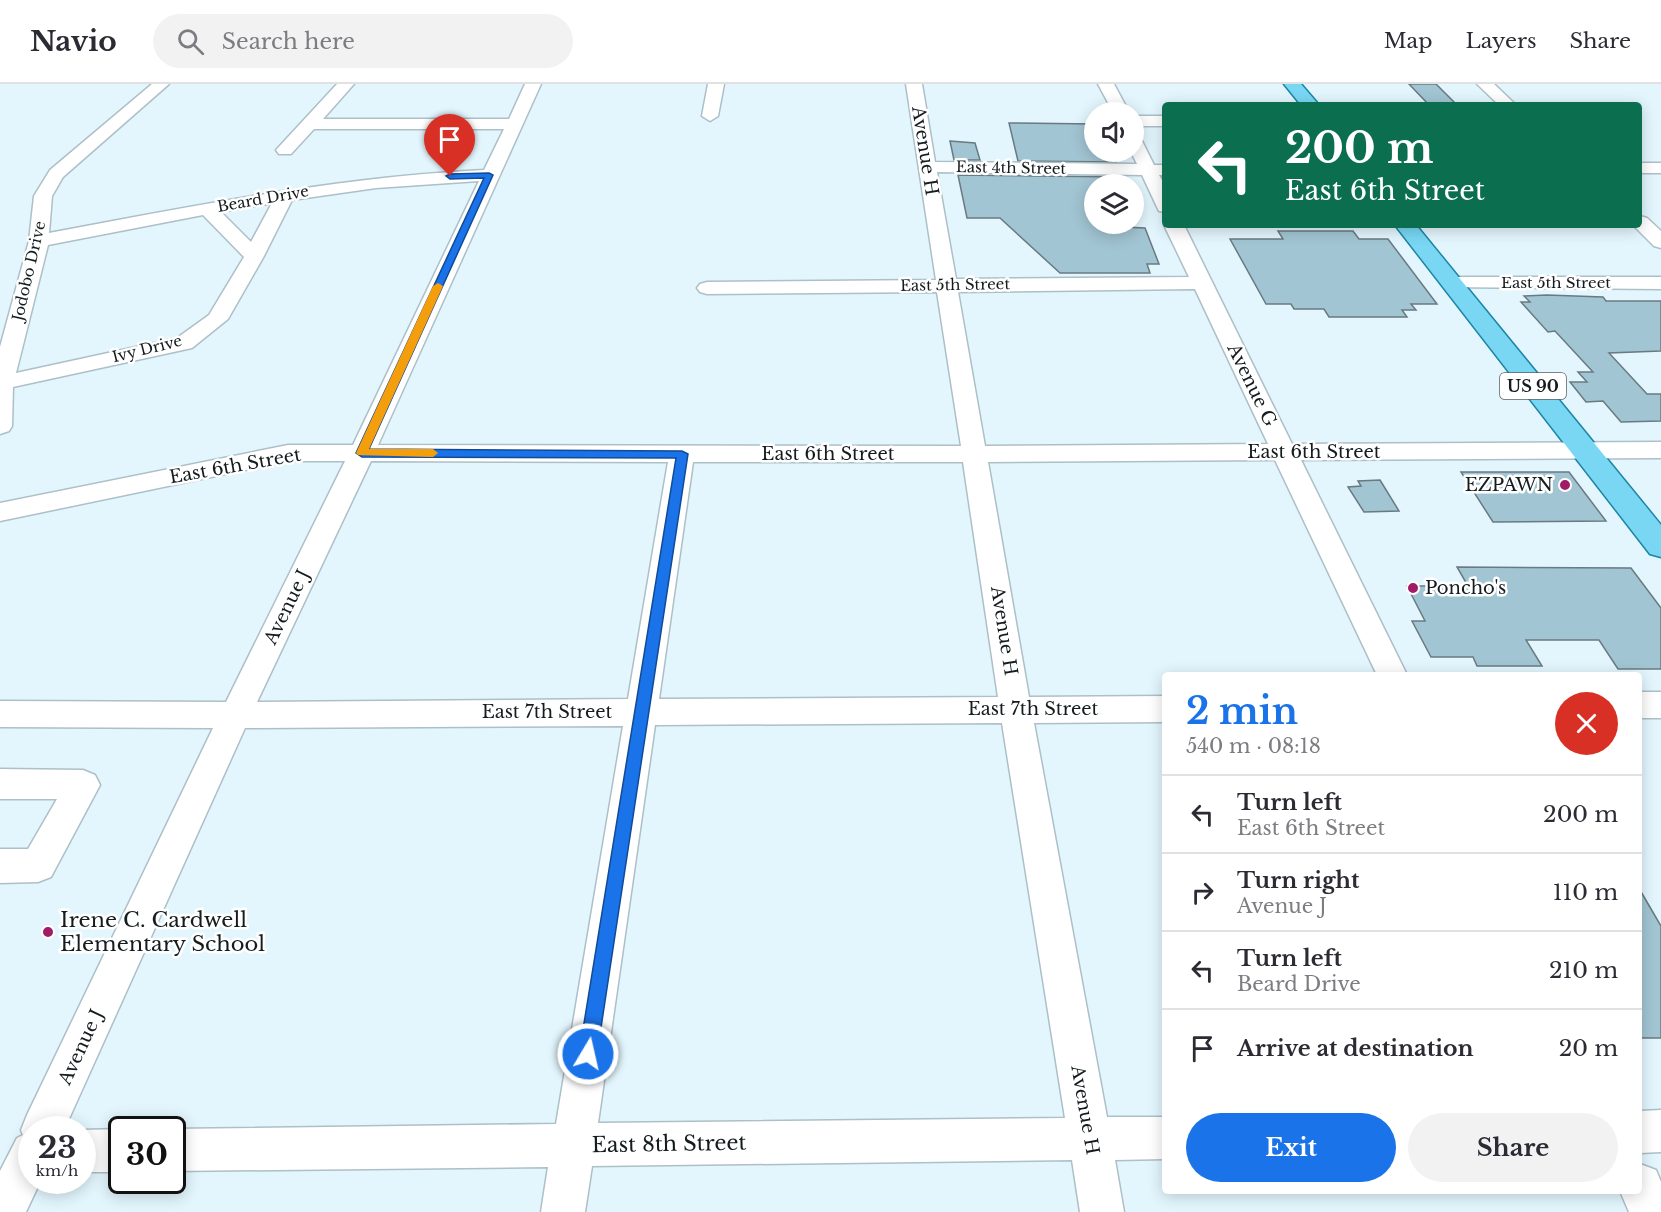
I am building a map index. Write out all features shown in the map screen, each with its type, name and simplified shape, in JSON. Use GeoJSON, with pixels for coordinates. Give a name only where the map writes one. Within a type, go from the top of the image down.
{"type":"FeatureCollection","features":[{"type":"Feature","properties":{"kind":"main road"},"geometry":{"type":"LineString","coordinates":[[1292,84],[1307,102]]}},
{"type":"Feature","properties":{"kind":"main road","name":"US 90"},"geometry":{"type":"LineString","coordinates":[[1407,228],[1661,546]]}},
{"type":"Feature","properties":{"kind":"street","name":"Jodobo Drive"},"geometry":{"type":"LineString","coordinates":[[0,426],[1,383],[39,241],[43,196],[56,174],[161,84]]}},
{"type":"Feature","properties":{"kind":"street"},"geometry":{"type":"LineString","coordinates":[[285,150],[346,84]]}},
{"type":"Feature","properties":{"kind":"street","name":"Avenue J"},"geometry":{"type":"LineString","coordinates":[[49,1116],[235,715],[362,453],[533,84]]}},
{"type":"Feature","properties":{"kind":"street"},"geometry":{"type":"LineString","coordinates":[[710,116],[716,84]]}},
{"type":"Feature","properties":{"kind":"street","name":"Avenue H"},"geometry":{"type":"LineString","coordinates":[[914,84],[1016,710],[1102,1212]]}},
{"type":"Feature","properties":{"kind":"street"},"geometry":{"type":"LineString","coordinates":[[1106,84],[1116,102]]}},
{"type":"Feature","properties":{"kind":"street"},"geometry":{"type":"LineString","coordinates":[[1485,84],[1505,102]]}},
{"type":"Feature","properties":{"kind":"street"},"geometry":{"type":"LineString","coordinates":[[1144,121],[1162,121]]}},
{"type":"Feature","properties":{"kind":"street"},"geometry":{"type":"LineString","coordinates":[[309,124],[514,124]]}},
{"type":"Feature","properties":{"kind":"street"},"geometry":{"type":"LineString","coordinates":[[1144,154],[1156,170],[1162,192]]}},
{"type":"Feature","properties":{"kind":"street","name":"East 4th Street"},"geometry":{"type":"LineString","coordinates":[[928,167],[1156,170]]}},
{"type":"Feature","properties":{"kind":"street"},"geometry":{"type":"LineString","coordinates":[[1642,168],[1661,168]]}},
{"type":"Feature","properties":{"kind":"street","name":"Beard Drive"},"geometry":{"type":"LineString","coordinates":[[39,241],[207,209],[407,178],[489,175]]}},
{"type":"Feature","properties":{"kind":"street","name":"Ivy Drive"},"geometry":{"type":"LineString","coordinates":[[1,383],[184,343],[217,319],[254,256],[285,196]]}},
{"type":"Feature","properties":{"kind":"street"},"geometry":{"type":"LineString","coordinates":[[207,209],[254,256]]}},
{"type":"Feature","properties":{"kind":"street"},"geometry":{"type":"LineString","coordinates":[[1642,224],[1661,242]]}},
{"type":"Feature","properties":{"kind":"street","name":"Avenue G"},"geometry":{"type":"LineString","coordinates":[[1175,228],[1391,672]]}},
{"type":"Feature","properties":{"kind":"street","name":"East 5th Street"},"geometry":{"type":"LineString","coordinates":[[1451,283],[1661,282]]}},
{"type":"Feature","properties":{"kind":"street","name":"East 5th Street"},"geometry":{"type":"LineString","coordinates":[[707,288],[1202,283]]}},
{"type":"Feature","properties":{"kind":"street","name":"East 6th Street"},"geometry":{"type":"LineString","coordinates":[[0,512],[288,453],[976,454],[1661,450]]}},
{"type":"Feature","properties":{"kind":"street"},"geometry":{"type":"LineString","coordinates":[[563,1212],[682,454]]}},
{"type":"Feature","properties":{"kind":"street"},"geometry":{"type":"LineString","coordinates":[[1642,705],[1661,705]]}},
{"type":"Feature","properties":{"kind":"street","name":"East 7th Street"},"geometry":{"type":"LineString","coordinates":[[0,714],[235,715],[1162,709]]}},
{"type":"Feature","properties":{"kind":"street"},"geometry":{"type":"LineString","coordinates":[[0,784],[83,785],[38,865],[0,866]]}},
{"type":"Feature","properties":{"kind":"street"},"geometry":{"type":"LineString","coordinates":[[1642,1132],[1661,1131]]}},
{"type":"Feature","properties":{"kind":"street","name":"East 8th Street"},"geometry":{"type":"LineString","coordinates":[[186,1150],[1162,1138]]}},
{"type":"Feature","properties":{"kind":"street"},"geometry":{"type":"LineString","coordinates":[[3,1212],[18,1181]]}},
{"type":"Feature","properties":{"kind":"street"},"geometry":{"type":"LineString","coordinates":[[1642,1190],[1652,1212]]}},
{"type":"Feature","properties":{"kind":"building"},"geometry":{"type":"Polygon","coordinates":[[[1409,84],[1436,84],[1454,102],[1426,102],[1409,84]]]}},
{"type":"Feature","properties":{"kind":"building"},"geometry":{"type":"Polygon","coordinates":[[[1009,123],[1084,124],[1084,162],[1018,161],[1009,123]]]}},
{"type":"Feature","properties":{"kind":"building"},"geometry":{"type":"Polygon","coordinates":[[[950,141],[975,143],[980,160],[954,160],[950,141]]]}},
{"type":"Feature","properties":{"kind":"building"},"geometry":{"type":"Polygon","coordinates":[[[958,175],[1084,177],[1084,234],[1144,234],[1145,228],[1159,264],[1147,264],[1150,273],[1060,273],[1000,218],[967,218],[958,175]]]}},
{"type":"Feature","properties":{"kind":"building"},"geometry":{"type":"Polygon","coordinates":[[[1278,231],[1353,231],[1359,239],[1388,239],[1437,304],[1411,304],[1416,310],[1402,310],[1407,317],[1329,317],[1324,309],[1294,309],[1291,304],[1266,304],[1230,239],[1283,239],[1278,231]]]}},
{"type":"Feature","properties":{"kind":"building"},"geometry":{"type":"Polygon","coordinates":[[[1524,296],[1603,297],[1606,301],[1661,301],[1661,351],[1609,353],[1647,394],[1661,394],[1661,421],[1621,422],[1603,401],[1586,402],[1570,382],[1587,382],[1578,372],[1593,372],[1555,331],[1548,332],[1521,302],[1530,302],[1524,296]]]}},
{"type":"Feature","properties":{"kind":"building"},"geometry":{"type":"Polygon","coordinates":[[[1461,472],[1569,472],[1606,521],[1493,522],[1461,472]]]}},
{"type":"Feature","properties":{"kind":"building"},"geometry":{"type":"Polygon","coordinates":[[[1380,480],[1399,511],[1364,512],[1348,487],[1361,486],[1358,481],[1380,480]]]}},
{"type":"Feature","properties":{"kind":"building"},"geometry":{"type":"Polygon","coordinates":[[[1457,567],[1631,568],[1661,608],[1661,669],[1618,669],[1599,640],[1526,640],[1542,666],[1477,666],[1473,657],[1431,657],[1412,621],[1425,621],[1407,586],[1468,586],[1457,567]]]}},
{"type":"Feature","properties":{"kind":"building"},"geometry":{"type":"Polygon","coordinates":[[[1642,893],[1661,926],[1661,1038],[1642,1038],[1642,893]]]}},
{"type":"Feature","properties":{"kind":"slow traffic"},"geometry":{"type":"LineString","coordinates":[[433,453],[362,453],[438,286]]}},
{"type":"Feature","properties":{"kind":"place","name":"EZPAWN"},"geometry":{"type":"Point","coordinates":[1565,485]}},
{"type":"Feature","properties":{"kind":"place","name":"Poncho's"},"geometry":{"type":"Point","coordinates":[1413,588]}},
{"type":"Feature","properties":{"kind":"place","name":"Irene C. Cardwell Elementary School"},"geometry":{"type":"Point","coordinates":[48,932]}},
{"type":"Feature","properties":{"kind":"route"},"geometry":{"type":"LineString","coordinates":[[450,176],[489,175],[362,453],[682,454],[588,1054]]}}]}
